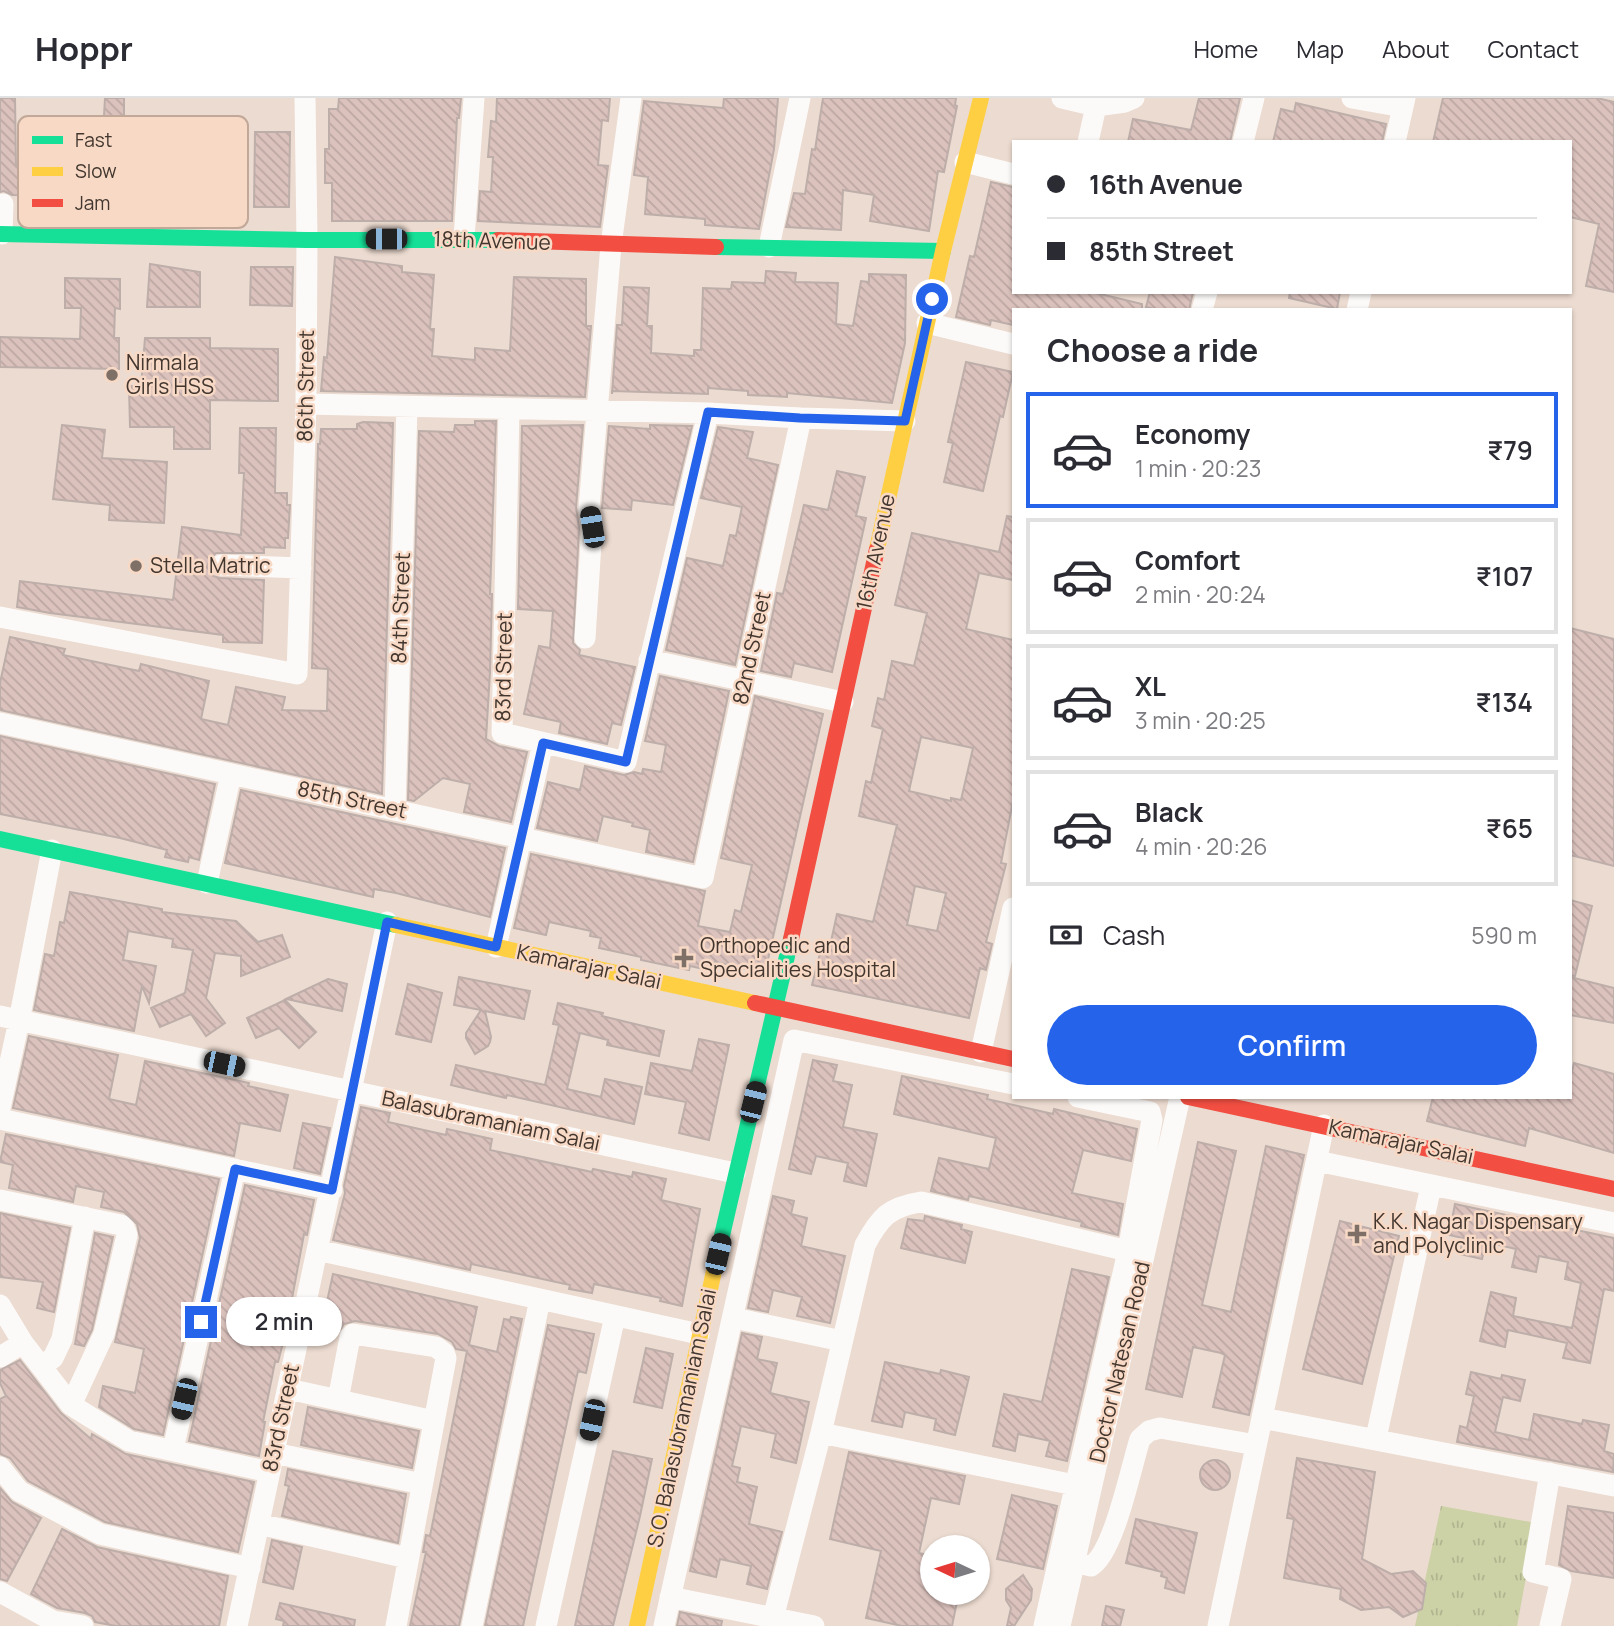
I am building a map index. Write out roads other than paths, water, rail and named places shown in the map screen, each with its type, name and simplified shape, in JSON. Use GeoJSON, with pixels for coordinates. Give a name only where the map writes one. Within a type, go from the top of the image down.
{"type":"FeatureCollection","features":[{"type":"Feature","properties":{"kind":"street","name":"86th Street"},"geometry":{"type":"LineString","coordinates":[[0,617],[297,674],[306,404],[305,98]]}},
{"type":"Feature","properties":{"kind":"street"},"geometry":{"type":"LineString","coordinates":[[464,239],[474,98]]}},
{"type":"Feature","properties":{"kind":"street"},"geometry":{"type":"LineString","coordinates":[[584,638],[592,527],[589,508],[611,245],[631,98]]}},
{"type":"Feature","properties":{"kind":"street"},"geometry":{"type":"LineString","coordinates":[[769,247],[800,98]]}},
{"type":"Feature","properties":{"kind":"street","name":"16th Avenue"},"geometry":{"type":"LineString","coordinates":[[776,1006],[943,251],[981,98]]}},
{"type":"Feature","properties":{"kind":"street"},"geometry":{"type":"LineString","coordinates":[[1062,98],[1096,106],[1134,98]]}},
{"type":"Feature","properties":{"kind":"street"},"geometry":{"type":"LineString","coordinates":[[1244,140],[1254,98]]}},
{"type":"Feature","properties":{"kind":"street"},"geometry":{"type":"LineString","coordinates":[[1352,98],[1404,103],[1395,140]]}},
{"type":"Feature","properties":{"kind":"street"},"geometry":{"type":"LineString","coordinates":[[1088,140],[1096,106]]}},
{"type":"Feature","properties":{"kind":"street"},"geometry":{"type":"LineString","coordinates":[[965,162],[1012,174]]}},
{"type":"Feature","properties":{"kind":"street"},"geometry":{"type":"LineString","coordinates":[[1,234],[3,204]]}},
{"type":"Feature","properties":{"kind":"street","name":"18th Avenue"},"geometry":{"type":"LineString","coordinates":[[1,234],[307,240],[464,239],[611,245],[943,251]]}},
{"type":"Feature","properties":{"kind":"street"},"geometry":{"type":"LineString","coordinates":[[927,323],[1012,344]]}},
{"type":"Feature","properties":{"kind":"street"},"geometry":{"type":"LineString","coordinates":[[306,404],[597,412],[708,412],[905,421]]}},
{"type":"Feature","properties":{"kind":"street","name":"84th Street"},"geometry":{"type":"LineString","coordinates":[[395,810],[407,407]]}},
{"type":"Feature","properties":{"kind":"street","name":"83rd Street"},"geometry":{"type":"LineString","coordinates":[[509,410],[502,733],[626,762],[708,412]]}},
{"type":"Feature","properties":{"kind":"street","name":"82nd Street"},"geometry":{"type":"LineString","coordinates":[[703,878],[800,418]]}},
{"type":"Feature","properties":{"kind":"street"},"geometry":{"type":"LineString","coordinates":[[221,565],[300,568]]}},
{"type":"Feature","properties":{"kind":"street"},"geometry":{"type":"LineString","coordinates":[[649,660],[843,702]]}},
{"type":"Feature","properties":{"kind":"street","name":"85th Street"},"geometry":{"type":"LineString","coordinates":[[0,723],[703,878]]}},
{"type":"Feature","properties":{"kind":"street"},"geometry":{"type":"LineString","coordinates":[[496,947],[543,743]]}},
{"type":"Feature","properties":{"kind":"street"},"geometry":{"type":"LineString","coordinates":[[207,883],[231,774]]}},
{"type":"Feature","properties":{"kind":"street","name":"Kamarajar Salai"},"geometry":{"type":"LineString","coordinates":[[0,839],[1012,1059]]}},
{"type":"Feature","properties":{"kind":"street"},"geometry":{"type":"LineString","coordinates":[[0,1108],[10,1019],[52,850]]}},
{"type":"Feature","properties":{"kind":"street"},"geometry":{"type":"LineString","coordinates":[[981,1052],[1012,912]]}},
{"type":"Feature","properties":{"kind":"street","name":"83rd Street"},"geometry":{"type":"LineString","coordinates":[[237,1626],[387,922]]}},
{"type":"Feature","properties":{"kind":"street","name":"S.O. Balasubramaniam Salai"},"geometry":{"type":"LineString","coordinates":[[637,1626],[699,1334],[776,1006]]}},
{"type":"Feature","properties":{"kind":"street","name":"Balasubramaniam Salai"},"geometry":{"type":"LineString","coordinates":[[10,1019],[736,1173]]}},
{"type":"Feature","properties":{"kind":"street"},"geometry":{"type":"LineString","coordinates":[[664,1626],[794,1041],[1012,1084]]}},
{"type":"Feature","properties":{"kind":"street"},"geometry":{"type":"LineString","coordinates":[[1044,1626],[1083,1487],[1152,1120],[1150,1112],[1088,1099]]}},
{"type":"Feature","properties":{"kind":"street","name":"Doctor Natesan Road"},"geometry":{"type":"LineString","coordinates":[[1060,1626],[1074,1562],[1083,1487],[1180,1099]]}},
{"type":"Feature","properties":{"kind":"street","name":"Kamarajar Salai"},"geometry":{"type":"LineString","coordinates":[[1198,1099],[1614,1189]]}},
{"type":"Feature","properties":{"kind":"street"},"geometry":{"type":"LineString","coordinates":[[0,1119],[332,1190]]}},
{"type":"Feature","properties":{"kind":"street"},"geometry":{"type":"LineString","coordinates":[[1218,1626],[1324,1125]]}},
{"type":"Feature","properties":{"kind":"street"},"geometry":{"type":"LineString","coordinates":[[1317,1161],[1614,1223]]}},
{"type":"Feature","properties":{"kind":"street"},"geometry":{"type":"LineString","coordinates":[[173,1450],[235,1169]]}},
{"type":"Feature","properties":{"kind":"street"},"geometry":{"type":"LineString","coordinates":[[1376,1438],[1431,1186]]}},
{"type":"Feature","properties":{"kind":"street"},"geometry":{"type":"LineString","coordinates":[[0,1200],[121,1225],[125,1229],[127,1235],[104,1334],[71,1405]]}},
{"type":"Feature","properties":{"kind":"street"},"geometry":{"type":"LineString","coordinates":[[772,1622],[821,1433],[865,1245],[881,1217],[904,1205],[921,1202],[1128,1251]]}},
{"type":"Feature","properties":{"kind":"street"},"geometry":{"type":"LineString","coordinates":[[41,1366],[53,1358],[62,1339],[85,1217]]}},
{"type":"Feature","properties":{"kind":"street"},"geometry":{"type":"LineString","coordinates":[[317,1250],[699,1334]]}},
{"type":"Feature","properties":{"kind":"street"},"geometry":{"type":"LineString","coordinates":[[471,1626],[540,1299]]}},
{"type":"Feature","properties":{"kind":"street"},"geometry":{"type":"LineString","coordinates":[[0,1305],[23,1343],[71,1405],[129,1441],[173,1450],[422,1484]]}},
{"type":"Feature","properties":{"kind":"street"},"geometry":{"type":"LineString","coordinates":[[546,1626],[615,1316]]}},
{"type":"Feature","properties":{"kind":"street"},"geometry":{"type":"LineString","coordinates":[[734,1318],[842,1341]]}},
{"type":"Feature","properties":{"kind":"street"},"geometry":{"type":"LineString","coordinates":[[338,1400],[349,1337],[352,1334],[436,1348],[444,1353],[446,1358],[396,1626]]}},
{"type":"Feature","properties":{"kind":"street"},"geometry":{"type":"LineString","coordinates":[[0,1357],[23,1343]]}},
{"type":"Feature","properties":{"kind":"street"},"geometry":{"type":"LineString","coordinates":[[288,1388],[434,1421]]}},
{"type":"Feature","properties":{"kind":"street"},"geometry":{"type":"LineString","coordinates":[[1262,1418],[1614,1486]]}},
{"type":"Feature","properties":{"kind":"street"},"geometry":{"type":"LineString","coordinates":[[1074,1562],[1091,1566],[1096,1563],[1110,1541],[1140,1439],[1149,1431],[1160,1429],[1256,1445]]}},
{"type":"Feature","properties":{"kind":"street"},"geometry":{"type":"LineString","coordinates":[[821,1433],[1083,1487]]}},
{"type":"Feature","properties":{"kind":"street"},"geometry":{"type":"LineString","coordinates":[[0,1467],[19,1491],[100,1534],[250,1568]]}},
{"type":"Feature","properties":{"kind":"street"},"geometry":{"type":"LineString","coordinates":[[1550,1474],[1533,1572],[1561,1579],[1550,1626]]}},
{"type":"Feature","properties":{"kind":"street"},"geometry":{"type":"LineString","coordinates":[[259,1524],[407,1558]]}},
{"type":"Feature","properties":{"kind":"street"},"geometry":{"type":"LineString","coordinates":[[0,1592],[53,1621],[83,1626]]}},
{"type":"Feature","properties":{"kind":"street"},"geometry":{"type":"LineString","coordinates":[[670,1597],[772,1622],[814,1626]]}},
{"type":"Feature","properties":{"kind":"place","name":"Nirmala Girls HSS"},"geometry":{"type":"Point","coordinates":[112,375]}},
{"type":"Feature","properties":{"kind":"place","name":"Stella Matric"},"geometry":{"type":"Point","coordinates":[136,566]}},
{"type":"Feature","properties":{"kind":"place","name":"Orthopedic and Specialities Hospital"},"geometry":{"type":"Point","coordinates":[684,958]}},
{"type":"Feature","properties":{"kind":"place","name":"K.K. Nagar Dispensary and Polyclinic"},"geometry":{"type":"Point","coordinates":[1357,1234]}}]}
